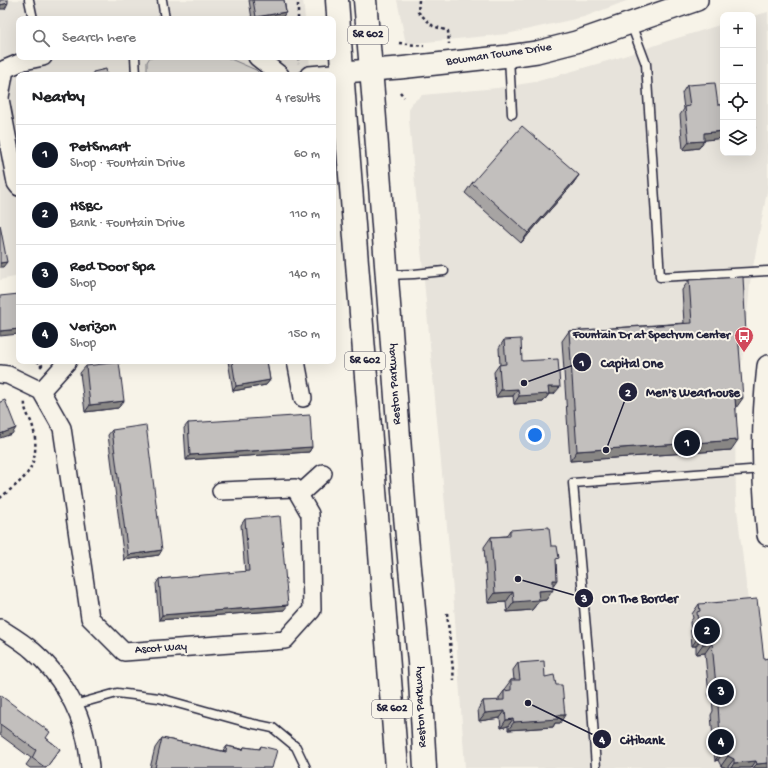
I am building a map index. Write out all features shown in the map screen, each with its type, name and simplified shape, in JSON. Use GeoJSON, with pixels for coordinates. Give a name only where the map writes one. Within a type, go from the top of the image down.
{"type":"FeatureCollection","features":[{"type":"Feature","properties":{"kind":"main road","name":"SR 602"},"geometry":{"type":"LineString","coordinates":[[337,0],[397,768]]}},
{"type":"Feature","properties":{"kind":"main road","name":"Reston Parkway"},"geometry":{"type":"LineString","coordinates":[[365,0],[405,516],[419,662],[425,768]]}},
{"type":"Feature","properties":{"kind":"street","name":"Bowman Towne Drive"},"geometry":{"type":"LineString","coordinates":[[343,72],[537,52],[576,42],[697,0]]}},
{"type":"Feature","properties":{"kind":"street"},"geometry":{"type":"LineString","coordinates":[[16,183],[0,98],[5,69],[31,60]]}},
{"type":"Feature","properties":{"kind":"street"},"geometry":{"type":"LineString","coordinates":[[261,60],[276,72]]}},
{"type":"Feature","properties":{"kind":"street"},"geometry":{"type":"LineString","coordinates":[[336,73],[343,72]]}},
{"type":"Feature","properties":{"kind":"street"},"geometry":{"type":"LineString","coordinates":[[0,374],[8,375],[35,389],[64,364]]}},
{"type":"Feature","properties":{"kind":"street"},"geometry":{"type":"LineString","coordinates":[[297,364],[303,398]]}},
{"type":"Feature","properties":{"kind":"street"},"geometry":{"type":"LineString","coordinates":[[768,366],[765,397],[763,469],[768,535]]}},
{"type":"Feature","properties":{"kind":"street","name":"Ascot Way"},"geometry":{"type":"LineString","coordinates":[[35,389],[62,428],[90,618],[124,652],[285,640],[312,610],[310,514],[300,494]]}},
{"type":"Feature","properties":{"kind":"street"},"geometry":{"type":"LineString","coordinates":[[221,491],[296,488],[300,494],[323,473]]}},
{"type":"Feature","properties":{"kind":"street"},"geometry":{"type":"LineString","coordinates":[[0,628],[34,652],[52,670],[67,692],[78,715],[86,740],[90,768]]}},
{"type":"Feature","properties":{"kind":"lane"},"geometry":{"type":"LineString","coordinates":[[29,0],[32,16]]}},
{"type":"Feature","properties":{"kind":"lane"},"geometry":{"type":"LineString","coordinates":[[162,0],[165,16]]}},
{"type":"Feature","properties":{"kind":"lane"},"geometry":{"type":"LineString","coordinates":[[630,23],[646,64],[660,277],[768,271]]}},
{"type":"Feature","properties":{"kind":"lane"},"geometry":{"type":"LineString","coordinates":[[509,56],[512,114]]}},
{"type":"Feature","properties":{"kind":"lane"},"geometry":{"type":"LineString","coordinates":[[135,60],[136,72]]}},
{"type":"Feature","properties":{"kind":"lane"},"geometry":{"type":"LineString","coordinates":[[387,275],[444,271]]}},
{"type":"Feature","properties":{"kind":"lane"},"geometry":{"type":"LineString","coordinates":[[596,768],[589,662],[573,483],[763,469]]}},
{"type":"Feature","properties":{"kind":"lane"},"geometry":{"type":"LineString","coordinates":[[74,705],[117,693],[159,698],[273,728],[296,747],[306,768]]}},
{"type":"Feature","properties":{"kind":"path"},"geometry":{"type":"LineString","coordinates":[[298,0],[298,16]]}},
{"type":"Feature","properties":{"kind":"path"},"geometry":{"type":"LineString","coordinates":[[420,0],[418,12],[433,26],[448,31],[449,44],[443,44]]}},
{"type":"Feature","properties":{"kind":"path"},"geometry":{"type":"LineString","coordinates":[[399,43],[430,45]]}},
{"type":"Feature","properties":{"kind":"path"},"geometry":{"type":"LineString","coordinates":[[400,92],[404,97]]}},
{"type":"Feature","properties":{"kind":"path"},"geometry":{"type":"LineString","coordinates":[[0,498],[28,474],[34,460],[35,444],[32,424],[25,409],[26,391],[35,389]]}},
{"type":"Feature","properties":{"kind":"path"},"geometry":{"type":"LineString","coordinates":[[447,613],[454,680]]}},
{"type":"Feature","properties":{"kind":"shaded area"},"geometry":{"type":"Polygon","coordinates":[[[0,0],[303,0],[305,16],[16,16],[16,60],[309,60],[311,72],[16,72],[16,277],[0,280],[0,0]]]}},
{"type":"Feature","properties":{"kind":"shaded area"},"geometry":{"type":"Polygon","coordinates":[[[397,0],[629,0],[584,17],[507,34],[406,44],[397,0]]]}},
{"type":"Feature","properties":{"kind":"shaded area"},"geometry":{"type":"Polygon","coordinates":[[[768,12],[768,186],[750,283],[735,426],[736,501],[768,768],[465,768],[453,591],[409,110],[412,103],[422,95],[497,88],[535,82],[621,57],[720,25],[720,156],[756,156],[756,15],[768,12]]]}},
{"type":"Feature","properties":{"kind":"shaded area"},"geometry":{"type":"Polygon","coordinates":[[[148,60],[233,60],[258,72],[147,72],[148,60]]]}},
{"type":"Feature","properties":{"kind":"building"},"geometry":{"type":"Polygon","coordinates":[[[0,0],[8,0],[8,3],[0,5],[0,0]]]}},
{"type":"Feature","properties":{"kind":"building"},"geometry":{"type":"Polygon","coordinates":[[[253,0],[284,0],[286,12],[256,16],[253,0]]]}},
{"type":"Feature","properties":{"kind":"building"},"geometry":{"type":"Polygon","coordinates":[[[106,69],[106,72],[93,72],[106,69]]]}},
{"type":"Feature","properties":{"kind":"building"},"geometry":{"type":"Polygon","coordinates":[[[715,83],[718,105],[720,105],[720,131],[704,133],[704,141],[689,142],[685,107],[690,106],[687,85],[715,83]]]}},
{"type":"Feature","properties":{"kind":"building"},"geometry":{"type":"Polygon","coordinates":[[[522,126],[579,175],[528,233],[472,183],[522,126]]]}},
{"type":"Feature","properties":{"kind":"building"},"geometry":{"type":"Polygon","coordinates":[[[0,225],[7,262],[0,263],[0,225]]]}},
{"type":"Feature","properties":{"kind":"building"},"geometry":{"type":"Polygon","coordinates":[[[743,277],[746,333],[738,334],[743,398],[735,398],[738,440],[577,451],[569,331],[692,323],[689,280],[743,277]]]}},
{"type":"Feature","properties":{"kind":"building"},"geometry":{"type":"Polygon","coordinates":[[[16,294],[16,329],[0,331],[0,296],[16,294]]]}},
{"type":"Feature","properties":{"kind":"building"},"geometry":{"type":"Polygon","coordinates":[[[521,339],[522,361],[558,359],[560,387],[548,387],[549,394],[519,396],[518,389],[501,390],[499,365],[506,364],[504,340],[521,339]]]}},
{"type":"Feature","properties":{"kind":"building"},"geometry":{"type":"Polygon","coordinates":[[[119,364],[124,401],[90,405],[86,366],[119,364]]]}},
{"type":"Feature","properties":{"kind":"building"},"geometry":{"type":"Polygon","coordinates":[[[232,364],[267,364],[270,380],[236,386],[232,364]]]}},
{"type":"Feature","properties":{"kind":"building"},"geometry":{"type":"Polygon","coordinates":[[[5,400],[16,428],[0,434],[0,402],[5,400]]]}},
{"type":"Feature","properties":{"kind":"building"},"geometry":{"type":"Polygon","coordinates":[[[310,415],[312,447],[190,455],[188,423],[310,415]]]}},
{"type":"Feature","properties":{"kind":"building"},"geometry":{"type":"Polygon","coordinates":[[[146,425],[162,550],[128,555],[112,430],[146,425]]]}},
{"type":"Feature","properties":{"kind":"building"},"geometry":{"type":"Polygon","coordinates":[[[280,516],[288,605],[162,615],[159,579],[249,571],[245,519],[280,516]]]}},
{"type":"Feature","properties":{"kind":"building"},"geometry":{"type":"Polygon","coordinates":[[[549,527],[551,546],[557,546],[559,558],[556,559],[557,580],[553,580],[553,590],[538,591],[539,600],[514,602],[513,592],[495,593],[491,537],[510,536],[510,530],[549,527]]]}},
{"type":"Feature","properties":{"kind":"building"},"geometry":{"type":"Polygon","coordinates":[[[757,599],[764,659],[768,658],[768,763],[757,764],[756,761],[734,763],[734,759],[728,756],[725,750],[721,751],[718,705],[721,705],[719,686],[716,686],[712,643],[703,644],[703,636],[699,636],[697,612],[700,611],[699,604],[757,599]]]}},
{"type":"Feature","properties":{"kind":"building"},"geometry":{"type":"Polygon","coordinates":[[[544,661],[545,677],[554,675],[556,685],[562,685],[565,715],[557,715],[558,719],[514,722],[513,719],[506,720],[505,711],[485,713],[483,701],[504,700],[504,691],[511,690],[511,680],[520,680],[518,663],[544,661]]]}},
{"type":"Feature","properties":{"kind":"building"},"geometry":{"type":"Polygon","coordinates":[[[0,695],[50,732],[46,738],[60,749],[46,768],[32,758],[36,750],[0,724],[0,695]]]}},
{"type":"Feature","properties":{"kind":"building"},"geometry":{"type":"Polygon","coordinates":[[[162,738],[226,752],[227,746],[243,750],[244,747],[260,749],[261,746],[277,750],[272,768],[155,768],[162,738]]]}},
{"type":"Feature","properties":{"kind":"place","name":"Fountain Dr at Spectrum Center"},"geometry":{"type":"Point","coordinates":[744,353]}},
{"type":"Feature","properties":{"kind":"place","name":"Capital One"},"geometry":{"type":"Point","coordinates":[524,383]}},
{"type":"Feature","properties":{"kind":"place","name":"PetSmart"},"geometry":{"type":"Point","coordinates":[687,443]}},
{"type":"Feature","properties":{"kind":"place","name":"Men's Wearhouse"},"geometry":{"type":"Point","coordinates":[606,450]}},
{"type":"Feature","properties":{"kind":"place","name":"On The Border"},"geometry":{"type":"Point","coordinates":[518,579]}},
{"type":"Feature","properties":{"kind":"place","name":"HSBC"},"geometry":{"type":"Point","coordinates":[707,631]}},
{"type":"Feature","properties":{"kind":"place","name":"Red Door Spa"},"geometry":{"type":"Point","coordinates":[721,692]}},
{"type":"Feature","properties":{"kind":"place","name":"Citibank"},"geometry":{"type":"Point","coordinates":[528,703]}},
{"type":"Feature","properties":{"kind":"place","name":"Verizon"},"geometry":{"type":"Point","coordinates":[721,742]}}]}
